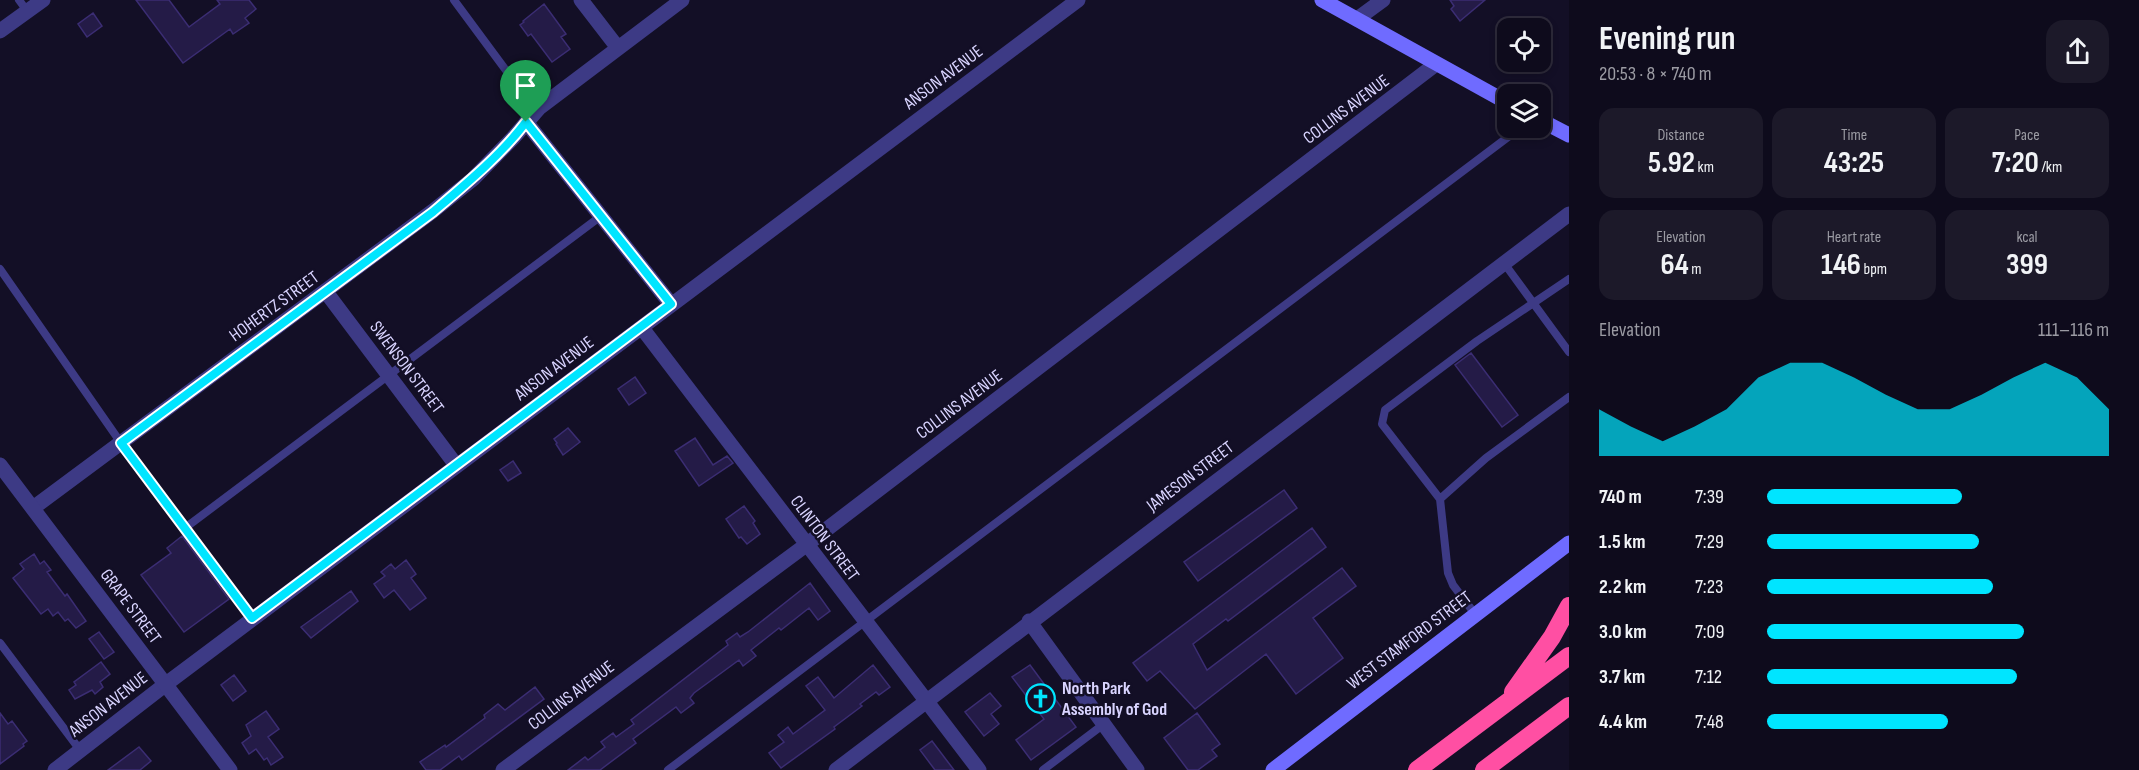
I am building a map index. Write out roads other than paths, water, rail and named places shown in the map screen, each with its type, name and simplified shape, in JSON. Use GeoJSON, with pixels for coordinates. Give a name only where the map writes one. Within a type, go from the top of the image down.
{"type":"FeatureCollection","features":[{"type":"Feature","properties":{"kind":"highway"},"geometry":{"type":"LineString","coordinates":[[1504,704],[1552,637],[1569,606]]}},
{"type":"Feature","properties":{"kind":"highway"},"geometry":{"type":"LineString","coordinates":[[1417,770],[1569,656]]}},
{"type":"Feature","properties":{"kind":"highway"},"geometry":{"type":"LineString","coordinates":[[1484,770],[1569,706]]}},
{"type":"Feature","properties":{"kind":"main road"},"geometry":{"type":"LineString","coordinates":[[1322,0],[1497,97]]}},
{"type":"Feature","properties":{"kind":"main road"},"geometry":{"type":"LineString","coordinates":[[1551,126],[1569,135]]}},
{"type":"Feature","properties":{"kind":"main road","name":"WEST STAMFORD STREET"},"geometry":{"type":"LineString","coordinates":[[1273,770],[1569,543]]}},
{"type":"Feature","properties":{"kind":"street"},"geometry":{"type":"LineString","coordinates":[[0,31],[23,6],[43,0]]}},
{"type":"Feature","properties":{"kind":"street"},"geometry":{"type":"LineString","coordinates":[[581,0],[618,48]]}},
{"type":"Feature","properties":{"kind":"street","name":"HOHERTZ STREET"},"geometry":{"type":"LineString","coordinates":[[33,508],[433,212],[473,178],[513,138],[531,116],[682,0]]}},
{"type":"Feature","properties":{"kind":"street","name":"ANSON AVENUE"},"geometry":{"type":"LineString","coordinates":[[55,770],[252,618],[1078,0]]}},
{"type":"Feature","properties":{"kind":"street"},"geometry":{"type":"LineString","coordinates":[[1357,19],[1383,0]]}},
{"type":"Feature","properties":{"kind":"street","name":"COLLINS AVENUE"},"geometry":{"type":"LineString","coordinates":[[503,770],[806,545],[1436,64]]}},
{"type":"Feature","properties":{"kind":"street"},"geometry":{"type":"LineString","coordinates":[[531,116],[601,216],[671,304]]}},
{"type":"Feature","properties":{"kind":"street","name":"JAMESON STREET"},"geometry":{"type":"LineString","coordinates":[[836,770],[1029,621],[1569,214]]}},
{"type":"Feature","properties":{"kind":"street","name":"SWENSON STREET"},"geometry":{"type":"LineString","coordinates":[[326,292],[456,465]]}},
{"type":"Feature","properties":{"kind":"street","name":"CLINTON STREET"},"geometry":{"type":"LineString","coordinates":[[642,328],[979,770]]}},
{"type":"Feature","properties":{"kind":"street","name":"GRAPE STREET"},"geometry":{"type":"LineString","coordinates":[[0,465],[231,770]]}},
{"type":"Feature","properties":{"kind":"street"},"geometry":{"type":"LineString","coordinates":[[1029,621],[1137,770]]}},
{"type":"Feature","properties":{"kind":"lane"},"geometry":{"type":"LineString","coordinates":[[454,0],[531,116]]}},
{"type":"Feature","properties":{"kind":"lane"},"geometry":{"type":"LineString","coordinates":[[669,770],[1507,138]]}},
{"type":"Feature","properties":{"kind":"lane"},"geometry":{"type":"LineString","coordinates":[[185,528],[601,216]]}},
{"type":"Feature","properties":{"kind":"lane"},"geometry":{"type":"LineString","coordinates":[[1504,263],[1569,352]]}},
{"type":"Feature","properties":{"kind":"lane"},"geometry":{"type":"LineString","coordinates":[[0,268],[121,443],[252,618]]}},
{"type":"Feature","properties":{"kind":"lane"},"geometry":{"type":"LineString","coordinates":[[1475,614],[1453,585],[1448,573],[1440,499],[1382,424],[1384,410],[1478,341],[1569,279]]}},
{"type":"Feature","properties":{"kind":"lane"},"geometry":{"type":"LineString","coordinates":[[1440,499],[1486,458],[1569,397]]}},
{"type":"Feature","properties":{"kind":"lane"},"geometry":{"type":"LineString","coordinates":[[0,643],[80,750]]}},
{"type":"Feature","properties":{"kind":"lane"},"geometry":{"type":"LineString","coordinates":[[1043,770],[1104,724]]}},
{"type":"Feature","properties":{"kind":"place","name":"North Park Assembly of God"},"geometry":{"type":"Point","coordinates":[1041,698]}}]}
